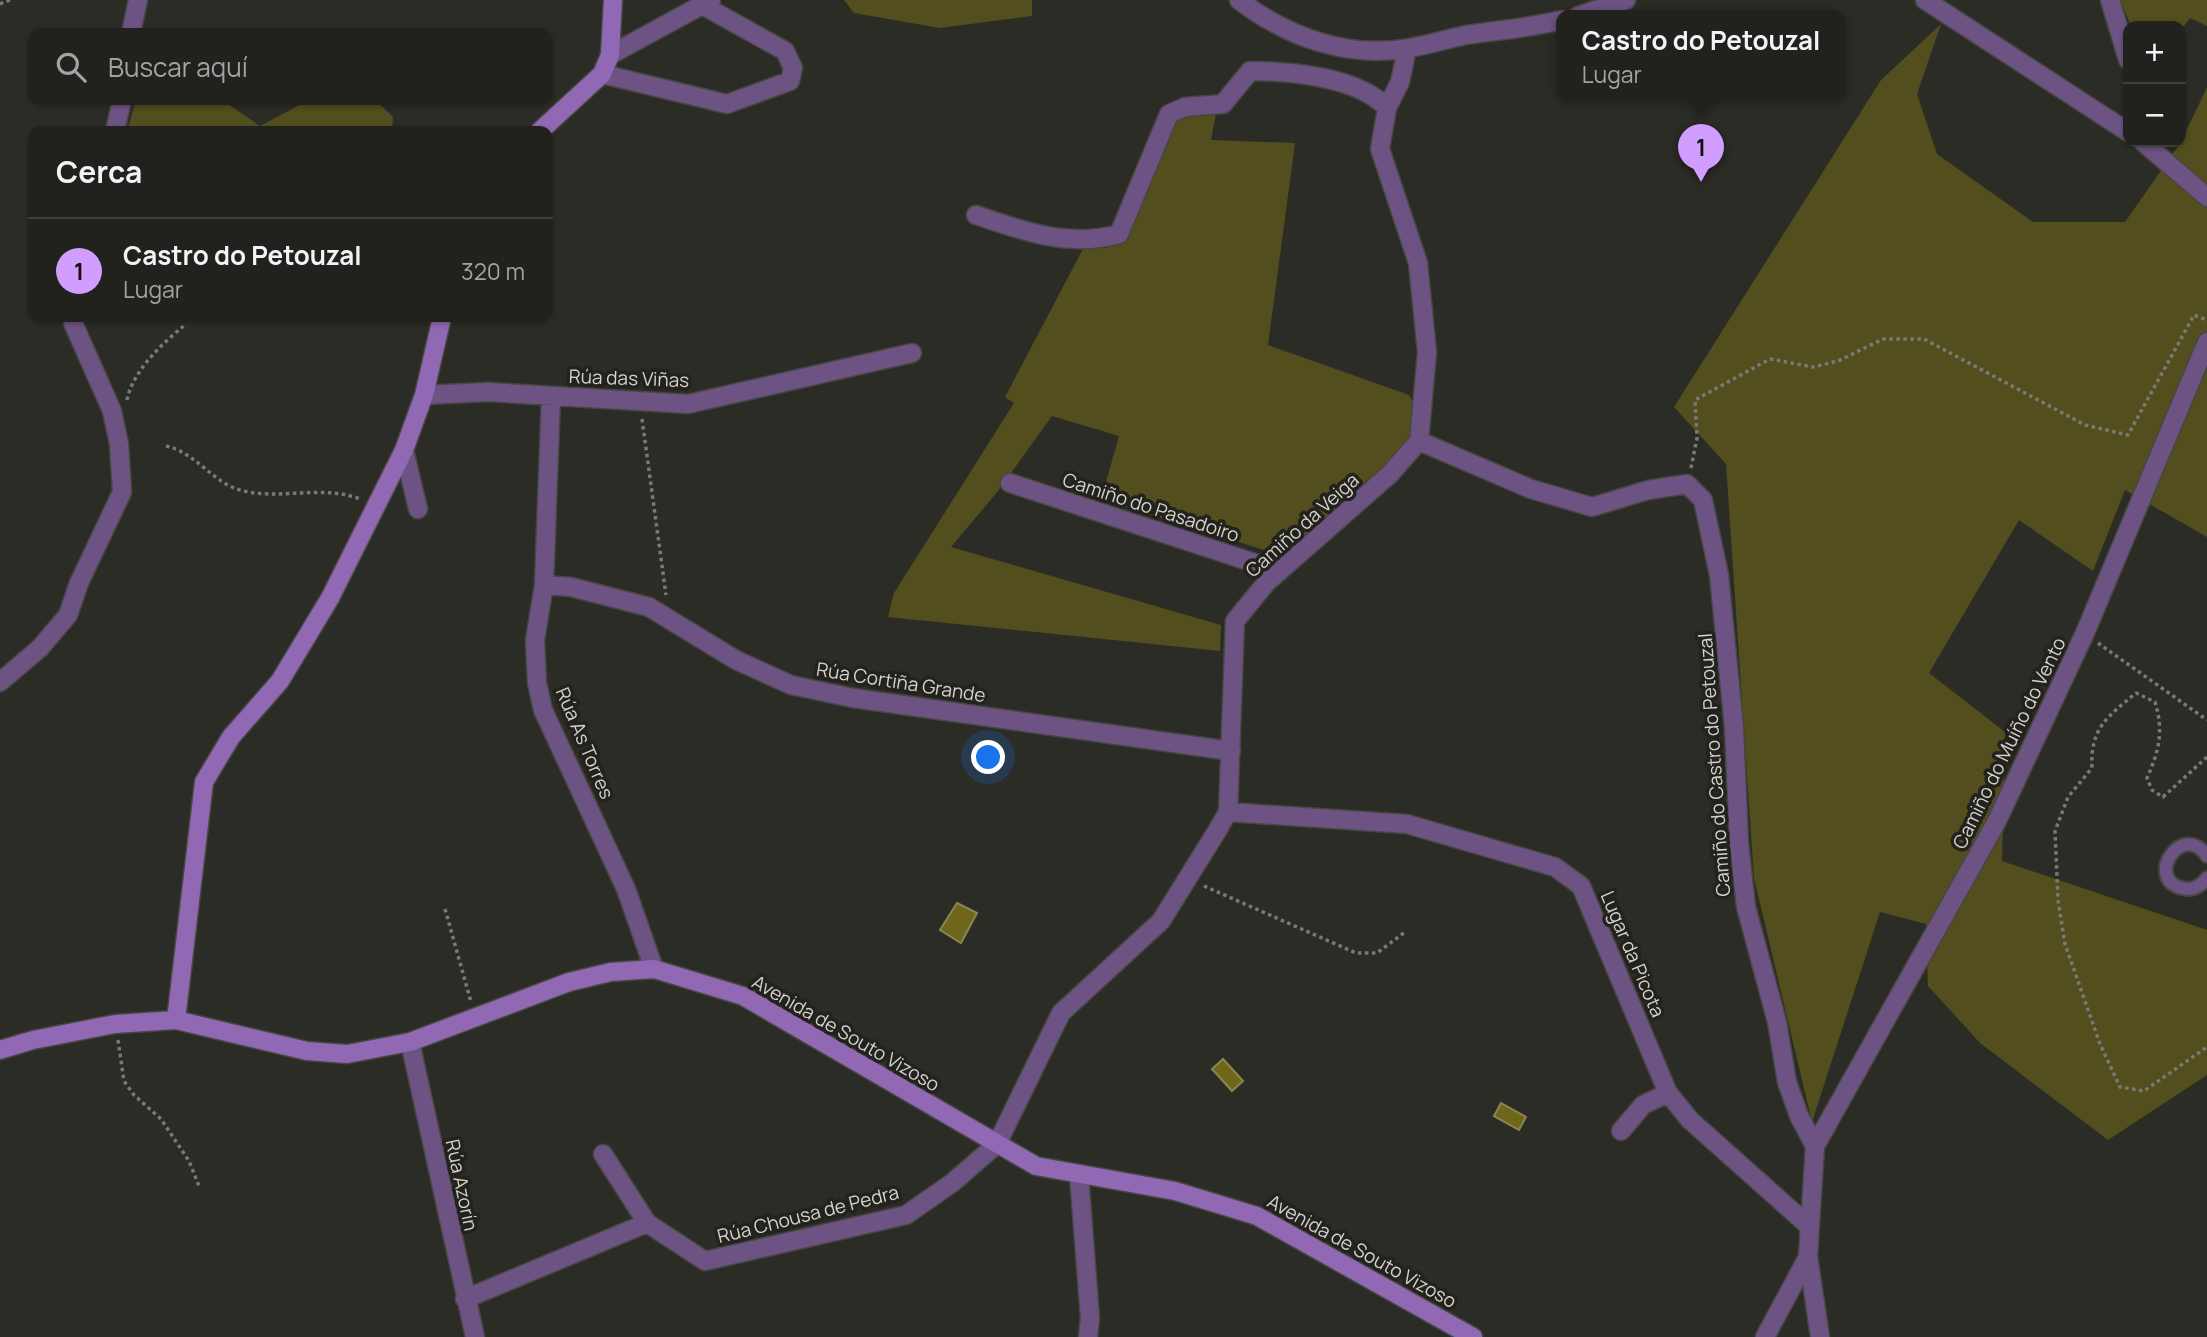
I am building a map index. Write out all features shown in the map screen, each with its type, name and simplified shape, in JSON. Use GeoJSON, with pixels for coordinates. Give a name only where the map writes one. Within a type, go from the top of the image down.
{"type":"FeatureCollection","features":[{"type":"Feature","properties":{"kind":"street"},"geometry":{"type":"LineString","coordinates":[[132,28],[138,0]]}},
{"type":"Feature","properties":{"kind":"street"},"geometry":{"type":"LineString","coordinates":[[545,126],[602,74],[610,55],[613,0]]}},
{"type":"Feature","properties":{"kind":"street"},"geometry":{"type":"LineString","coordinates":[[1239,0],[1261,17],[1325,45],[1361,50],[1407,49],[1556,21]]}},
{"type":"Feature","properties":{"kind":"street"},"geometry":{"type":"LineString","coordinates":[[1595,10],[1626,0]]}},
{"type":"Feature","properties":{"kind":"street"},"geometry":{"type":"LineString","coordinates":[[1925,0],[2123,129]]}},
{"type":"Feature","properties":{"kind":"street"},"geometry":{"type":"LineString","coordinates":[[2110,0],[2123,43]]}},
{"type":"Feature","properties":{"kind":"street"},"geometry":{"type":"LineString","coordinates":[[602,74],[727,104],[790,81],[793,68],[785,51],[708,3],[610,55]]}},
{"type":"Feature","properties":{"kind":"street"},"geometry":{"type":"LineString","coordinates":[[1407,49],[1400,82],[1387,108],[1380,149],[1418,263],[1427,352],[1419,441],[1531,489],[1592,507],[1648,490],[1687,484]]}},
{"type":"Feature","properties":{"kind":"street"},"geometry":{"type":"LineString","coordinates":[[976,215],[1025,233],[1069,240],[1101,239],[1118,234],[1169,114],[1185,107],[1223,104],[1250,71],[1290,71],[1310,75],[1377,96],[1387,108]]}},
{"type":"Feature","properties":{"kind":"street"},"geometry":{"type":"LineString","coordinates":[[116,126],[121,105]]}},
{"type":"Feature","properties":{"kind":"street"},"geometry":{"type":"LineString","coordinates":[[2149,147],[2207,197]]}},
{"type":"Feature","properties":{"kind":"street"},"geometry":{"type":"LineString","coordinates":[[0,682],[40,648],[68,615],[79,583],[122,492],[112,411],[73,322]]}},
{"type":"Feature","properties":{"kind":"street"},"geometry":{"type":"LineString","coordinates":[[176,1020],[204,782],[231,737],[280,681],[330,598],[404,450],[424,395],[441,322]]}},
{"type":"Feature","properties":{"kind":"street","name":"Camiño do Muíño do Vento"},"geometry":{"type":"LineString","coordinates":[[1815,1146],[1996,823],[2085,633],[2207,342]]}},
{"type":"Feature","properties":{"kind":"street","name":"Rúa das Viñas"},"geometry":{"type":"LineString","coordinates":[[424,395],[488,392],[688,404],[912,353]]}},
{"type":"Feature","properties":{"kind":"street","name":"Rúa As Torres"},"geometry":{"type":"LineString","coordinates":[[551,396],[544,585],[535,639],[537,683],[543,710],[626,888],[654,969]]}},
{"type":"Feature","properties":{"kind":"street","name":"Camiño da Veiga"},"geometry":{"type":"LineString","coordinates":[[997,1144],[1060,1013],[1161,921],[1228,812],[1235,621],[1279,571],[1390,474],[1419,441]]}},
{"type":"Feature","properties":{"kind":"street"},"geometry":{"type":"LineString","coordinates":[[404,450],[418,509]]}},
{"type":"Feature","properties":{"kind":"street","name":"Camiño do Pasadoiro"},"geometry":{"type":"LineString","coordinates":[[1010,483],[1279,571]]}},
{"type":"Feature","properties":{"kind":"street","name":"Camiño do Castro do Petouzal"},"geometry":{"type":"LineString","coordinates":[[1687,484],[1703,500],[1719,575],[1729,666],[1739,843],[1746,907],[1777,1022],[1787,1082],[1799,1116],[1815,1146]]}},
{"type":"Feature","properties":{"kind":"street","name":"Rúa Cortiña Grande"},"geometry":{"type":"LineString","coordinates":[[544,585],[584,590],[649,607],[736,660],[791,685],[853,698],[1231,751]]}},
{"type":"Feature","properties":{"kind":"street","name":"Lugar da Picota"},"geometry":{"type":"LineString","coordinates":[[1228,812],[1407,824],[1555,867],[1581,886],[1668,1093],[1709,1138],[1811,1227]]}},
{"type":"Feature","properties":{"kind":"street","name":"Avenida de Souto Vizoso"},"geometry":{"type":"LineString","coordinates":[[0,1050],[33,1040],[115,1024],[176,1020],[307,1051],[347,1054],[410,1042],[569,982],[611,972],[654,969],[743,996],[1036,1166],[1175,1191],[1256,1216],[1474,1337]]}},
{"type":"Feature","properties":{"kind":"street","name":"Rúa Azorín"},"geometry":{"type":"LineString","coordinates":[[410,1042],[475,1337]]}},
{"type":"Feature","properties":{"kind":"street"},"geometry":{"type":"LineString","coordinates":[[1621,1131],[1643,1105],[1668,1093]]}},
{"type":"Feature","properties":{"kind":"street","name":"Rúa Chousa de Pedra"},"geometry":{"type":"LineString","coordinates":[[647,1223],[705,1261],[719,1258],[906,1215],[952,1183],[997,1144]]}},
{"type":"Feature","properties":{"kind":"street"},"geometry":{"type":"LineString","coordinates":[[1815,1146],[1808,1255],[1820,1337]]}},
{"type":"Feature","properties":{"kind":"street"},"geometry":{"type":"LineString","coordinates":[[465,1298],[647,1223],[603,1154]]}},
{"type":"Feature","properties":{"kind":"street"},"geometry":{"type":"LineString","coordinates":[[1079,1175],[1090,1318],[1088,1337]]}},
{"type":"Feature","properties":{"kind":"street"},"geometry":{"type":"LineString","coordinates":[[1765,1337],[1808,1255]]}},
{"type":"Feature","properties":{"kind":"lane"},"geometry":{"type":"LineString","coordinates":[[2206,853],[2190,845],[2176,849],[2167,860],[2166,867],[2171,881],[2183,889],[2197,888],[2207,878]]}},
{"type":"Feature","properties":{"kind":"path"},"geometry":{"type":"LineString","coordinates":[[0,4],[10,0]]}},
{"type":"Feature","properties":{"kind":"path"},"geometry":{"type":"LineString","coordinates":[[1687,484],[1697,438],[1695,400],[1770,359],[1813,367],[1838,360],[1883,340],[1924,340],[2085,425],[2128,435],[2194,315],[2207,320]]}},
{"type":"Feature","properties":{"kind":"path"},"geometry":{"type":"LineString","coordinates":[[126,405],[129,392],[158,348],[186,324]]}},
{"type":"Feature","properties":{"kind":"path"},"geometry":{"type":"LineString","coordinates":[[639,403],[668,618]]}},
{"type":"Feature","properties":{"kind":"path"},"geometry":{"type":"LineString","coordinates":[[166,446],[181,449],[239,490],[303,491],[356,497],[374,506]]}},
{"type":"Feature","properties":{"kind":"path"},"geometry":{"type":"LineString","coordinates":[[2085,633],[2207,720]]}},
{"type":"Feature","properties":{"kind":"path"},"geometry":{"type":"LineString","coordinates":[[2207,757],[2163,797],[2152,790],[2147,778],[2155,759],[2162,723],[2155,702],[2136,693],[2100,726],[2091,746],[2092,768],[2068,797],[2055,831],[2065,944],[2099,1044],[2120,1087],[2144,1091],[2207,1046]]}},
{"type":"Feature","properties":{"kind":"path"},"geometry":{"type":"LineString","coordinates":[[1187,879],[1356,953],[1377,953],[1405,932]]}},
{"type":"Feature","properties":{"kind":"path"},"geometry":{"type":"LineString","coordinates":[[445,909],[475,1017]]}},
{"type":"Feature","properties":{"kind":"path"},"geometry":{"type":"LineString","coordinates":[[115,1024],[124,1081],[134,1095],[161,1119],[189,1161],[199,1186]]}},
{"type":"Feature","properties":{"kind":"shaded area"},"geometry":{"type":"Polygon","coordinates":[[[844,0],[1032,0],[1032,16],[940,28],[854,13],[844,0]]]}},
{"type":"Feature","properties":{"kind":"shaded area"},"geometry":{"type":"Polygon","coordinates":[[[2120,0],[2207,0],[2207,26],[2190,18],[2186,23],[2186,21],[2129,21],[2120,0]]]}},
{"type":"Feature","properties":{"kind":"shaded area"},"geometry":{"type":"Polygon","coordinates":[[[1941,24],[1917,94],[1937,154],[2033,222],[2125,222],[2178,147],[2186,147],[2186,131],[2207,87],[2207,537],[2125,490],[2093,571],[2019,520],[1929,673],[2005,732],[2002,861],[2207,930],[2207,1075],[2108,1140],[1980,1043],[1928,986],[1926,924],[1880,912],[1812,1122],[1754,878],[1726,464],[1674,407],[1881,80],[1941,24]]]}},
{"type":"Feature","properties":{"kind":"shaded area"},"geometry":{"type":"Polygon","coordinates":[[[135,105],[229,105],[260,126],[128,126],[135,105]]]}},
{"type":"Feature","properties":{"kind":"shaded area"},"geometry":{"type":"Polygon","coordinates":[[[300,105],[380,105],[393,117],[392,126],[260,126],[300,105]]]}},
{"type":"Feature","properties":{"kind":"shaded area"},"geometry":{"type":"Polygon","coordinates":[[[1216,114],[1211,140],[1295,143],[1268,345],[1409,395],[1415,406],[1411,436],[1363,492],[1283,556],[1101,499],[1119,436],[1052,416],[998,491],[951,547],[1221,625],[1220,651],[888,617],[894,593],[1014,403],[1005,397],[1084,247],[1106,248],[1118,242],[1176,118],[1184,115],[1216,114]]]}},
{"type":"Feature","properties":{"kind":"shaded area"},"geometry":{"type":"Polygon","coordinates":[[[957,903],[977,913],[961,943],[940,930],[957,903]]]}},
{"type":"Feature","properties":{"kind":"shaded area"},"geometry":{"type":"Polygon","coordinates":[[[1223,1059],[1243,1081],[1232,1091],[1212,1069],[1223,1059]]]}},
{"type":"Feature","properties":{"kind":"shaded area"},"geometry":{"type":"Polygon","coordinates":[[[1501,1103],[1526,1117],[1519,1130],[1494,1116],[1501,1103]]]}},
{"type":"Feature","properties":{"kind":"place","name":"Castro do Petouzal"},"geometry":{"type":"Point","coordinates":[1701,182]}}]}
